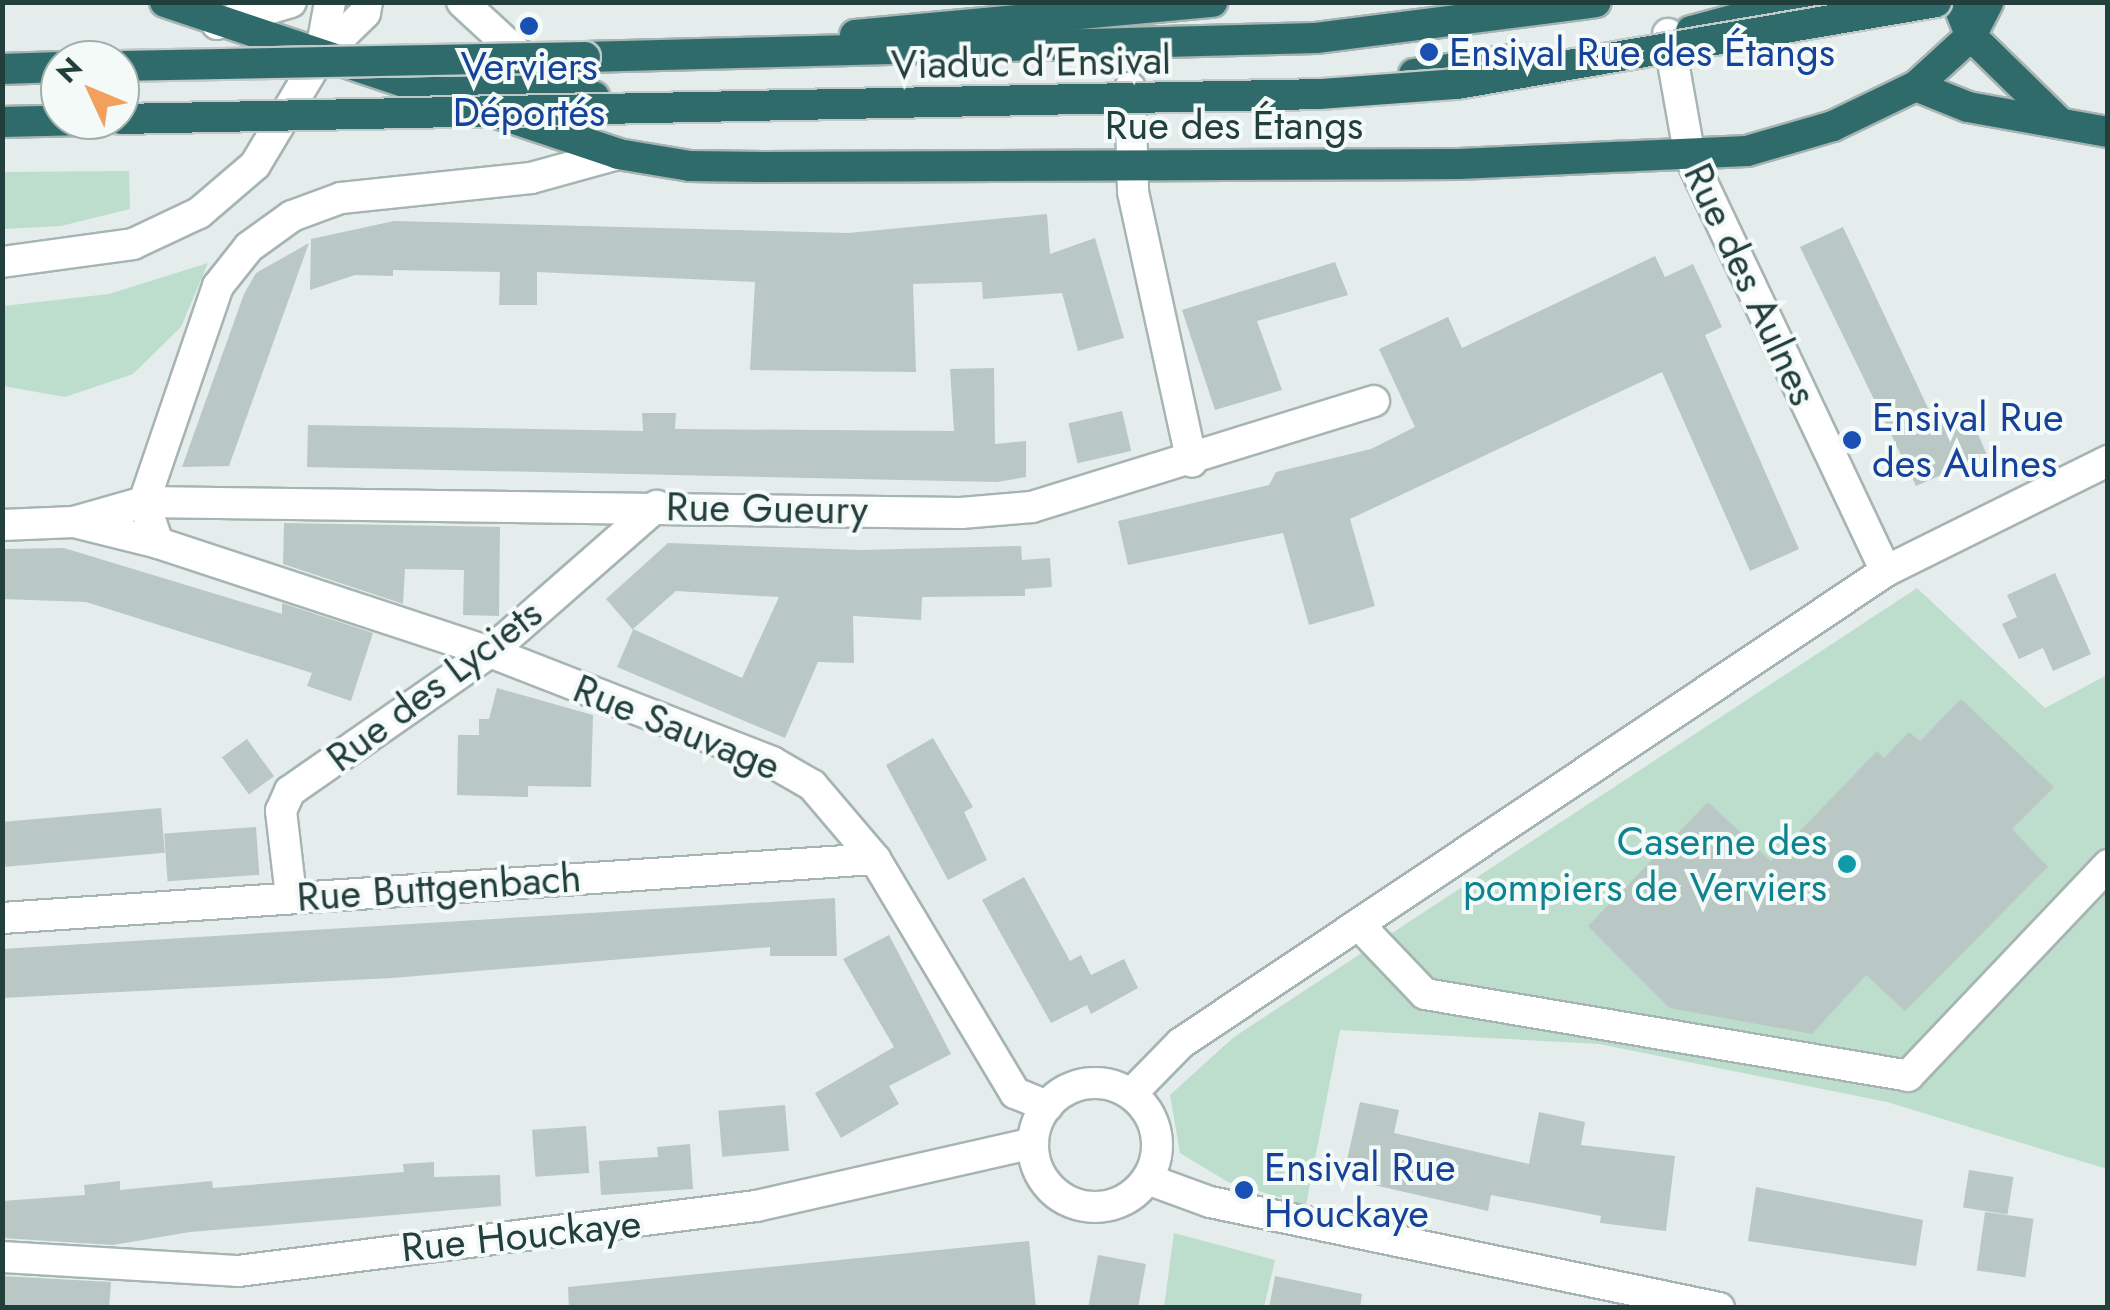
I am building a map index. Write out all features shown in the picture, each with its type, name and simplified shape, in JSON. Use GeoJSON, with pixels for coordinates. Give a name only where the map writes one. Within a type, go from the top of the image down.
{"type":"FeatureCollection","features":[{"type":"Feature","properties":{"kind":"highway"},"geometry":{"type":"LineString","coordinates":[[165,2],[216,24],[618,154]]}},
{"type":"Feature","properties":{"kind":"highway"},"geometry":{"type":"LineString","coordinates":[[728,52],[936,24],[1212,2]]}},
{"type":"Feature","properties":{"kind":"highway"},"geometry":{"type":"LineString","coordinates":[[140,66],[1316,38],[1512,16],[1596,2]]}},
{"type":"Feature","properties":{"kind":"highway","name":"Rue des Étangs"},"geometry":{"type":"LineString","coordinates":[[320,57],[564,97],[1130,88],[1429,73],[1668,34],[1799,2]]}},
{"type":"Feature","properties":{"kind":"highway","name":"Viaduc d’Ensival"},"geometry":{"type":"LineString","coordinates":[[140,119],[1320,94],[1457,84],[1936,2]]}},
{"type":"Feature","properties":{"kind":"highway"},"geometry":{"type":"LineString","coordinates":[[1957,2],[1971,36],[2065,127]]}},
{"type":"Feature","properties":{"kind":"highway","name":"Rue des Étangs"},"geometry":{"type":"LineString","coordinates":[[618,154],[690,166],[1130,165],[1690,156],[1802,137],[1916,86],[1971,36],[1988,2]]}},
{"type":"Feature","properties":{"kind":"highway"},"geometry":{"type":"LineString","coordinates":[[2,69],[40,68]]}},
{"type":"Feature","properties":{"kind":"highway"},"geometry":{"type":"LineString","coordinates":[[1916,86],[1968,107],[2108,132]]}},
{"type":"Feature","properties":{"kind":"highway"},"geometry":{"type":"LineString","coordinates":[[2,122],[40,121]]}},
{"type":"Feature","properties":{"kind":"street"},"geometry":{"type":"LineString","coordinates":[[216,24],[290,2]]}},
{"type":"Feature","properties":{"kind":"street"},"geometry":{"type":"LineString","coordinates":[[320,57],[330,2]]}},
{"type":"Feature","properties":{"kind":"street"},"geometry":{"type":"LineString","coordinates":[[2,262],[118,248],[199,213],[254,165],[320,57],[365,13],[367,2]]}},
{"type":"Feature","properties":{"kind":"street"},"geometry":{"type":"LineString","coordinates":[[462,2],[564,97]]}},
{"type":"Feature","properties":{"kind":"street","name":"Rue des Aulnes"},"geometry":{"type":"LineString","coordinates":[[1668,34],[1690,156],[1886,571]]}},
{"type":"Feature","properties":{"kind":"street"},"geometry":{"type":"LineString","coordinates":[[1130,88],[1130,165],[1192,462]]}},
{"type":"Feature","properties":{"kind":"street","name":"Rue des Étangs"},"geometry":{"type":"LineString","coordinates":[[144,502],[218,286],[249,247],[292,216],[341,198],[531,178],[618,154]]}},
{"type":"Feature","properties":{"kind":"street","name":"Rue Gueury"},"geometry":{"type":"LineString","coordinates":[[74,522],[144,502],[962,513],[1032,507],[1192,462],[1374,401]]}},
{"type":"Feature","properties":{"kind":"street"},"geometry":{"type":"LineString","coordinates":[[1131,1094],[1181,1043],[1886,571],[2108,461]]}},
{"type":"Feature","properties":{"kind":"street"},"geometry":{"type":"LineString","coordinates":[[144,502],[158,544]]}},
{"type":"Feature","properties":{"kind":"street","name":"Rue des Lyciets"},"geometry":{"type":"LineString","coordinates":[[291,896],[281,811],[290,791],[490,652],[657,506]]}},
{"type":"Feature","properties":{"kind":"street"},"geometry":{"type":"LineString","coordinates":[[2,525],[74,522]]}},
{"type":"Feature","properties":{"kind":"street","name":"Rue Sauvage"},"geometry":{"type":"LineString","coordinates":[[74,522],[158,544],[490,652],[772,762],[812,785],[875,859],[980,1042],[1016,1093],[1046,1106]]}},
{"type":"Feature","properties":{"kind":"street","name":"Rue Buttgenbach"},"geometry":{"type":"LineString","coordinates":[[2,918],[875,859]]}},
{"type":"Feature","properties":{"kind":"street"},"geometry":{"type":"LineString","coordinates":[[1359,925],[1425,994],[1908,1076],[2108,865]]}},
{"type":"Feature","properties":{"kind":"street"},"geometry":{"type":"LineString","coordinates":[[1086,1084],[1131,1094],[1156,1133],[1147,1179],[1121,1200],[1088,1207],[1048,1186],[1032,1143],[1046,1106],[1086,1084]]}},
{"type":"Feature","properties":{"kind":"street","name":"Rue Houckaye"},"geometry":{"type":"LineString","coordinates":[[2,1257],[238,1271],[756,1206],[1032,1143]]}},
{"type":"Feature","properties":{"kind":"street"},"geometry":{"type":"LineString","coordinates":[[1147,1179],[1210,1202],[1720,1308]]}},
{"type":"Feature","properties":{"kind":"green space"},"geometry":{"type":"Polygon","coordinates":[[[129,171],[130,209],[61,226],[3,229],[3,172],[129,171]]]}},
{"type":"Feature","properties":{"kind":"green space"},"geometry":{"type":"Polygon","coordinates":[[[208,263],[181,327],[133,374],[65,397],[3,386],[3,306],[109,294],[208,263]]]}},
{"type":"Feature","properties":{"kind":"green space"},"geometry":{"type":"Polygon","coordinates":[[[1917,588],[2045,708],[2107,675],[2107,1169],[1887,1102],[1599,1044],[1340,1030],[1306,1205],[1228,1182],[1180,1153],[1170,1095],[1234,1037],[1917,588]]]}},
{"type":"Feature","properties":{"kind":"green space"},"geometry":{"type":"Polygon","coordinates":[[[1174,1233],[1275,1260],[1264,1307],[1164,1307],[1174,1233]]]}},
{"type":"Feature","properties":{"kind":"building"},"geometry":{"type":"Polygon","coordinates":[[[1047,214],[1050,254],[1095,238],[1124,338],[1078,351],[1062,293],[983,299],[982,282],[913,284],[916,372],[750,370],[755,282],[537,272],[537,305],[499,305],[500,272],[393,270],[393,276],[355,275],[310,290],[311,239],[394,221],[848,233],[1047,214]]]}},
{"type":"Feature","properties":{"kind":"building"},"geometry":{"type":"Polygon","coordinates":[[[1843,227],[1935,423],[1967,409],[1987,455],[1916,486],[1800,247],[1843,227]]]}},
{"type":"Feature","properties":{"kind":"building"},"geometry":{"type":"Polygon","coordinates":[[[309,243],[229,466],[182,467],[244,294],[256,273],[309,243]]]}},
{"type":"Feature","properties":{"kind":"building"},"geometry":{"type":"Polygon","coordinates":[[[1655,256],[1665,277],[1693,264],[1722,327],[1705,335],[1799,549],[1750,571],[1662,372],[1350,519],[1375,606],[1309,625],[1283,533],[1128,565],[1118,521],[1269,485],[1276,472],[1371,449],[1415,427],[1379,349],[1448,317],[1462,348],[1655,256]]]}},
{"type":"Feature","properties":{"kind":"building"},"geometry":{"type":"Polygon","coordinates":[[[1335,262],[1348,295],[1257,321],[1282,390],[1215,410],[1182,310],[1335,262]]]}},
{"type":"Feature","properties":{"kind":"building"},"geometry":{"type":"Polygon","coordinates":[[[994,368],[995,444],[1026,441],[1026,477],[997,482],[307,467],[308,425],[643,431],[642,413],[676,413],[675,429],[954,431],[950,369],[994,368]]]}},
{"type":"Feature","properties":{"kind":"building"},"geometry":{"type":"Polygon","coordinates":[[[1122,411],[1131,451],[1078,463],[1068,423],[1122,411]]]}},
{"type":"Feature","properties":{"kind":"building"},"geometry":{"type":"Polygon","coordinates":[[[284,523],[500,527],[499,616],[463,615],[464,570],[405,569],[403,604],[283,564],[284,523]]]}},
{"type":"Feature","properties":{"kind":"building"},"geometry":{"type":"Polygon","coordinates":[[[668,543],[861,550],[1021,546],[1022,560],[1050,558],[1052,587],[1025,589],[1025,596],[922,597],[921,620],[853,616],[854,663],[818,662],[785,738],[617,667],[633,630],[606,599],[668,543]],[[676,591],[633,629],[742,678],[779,597],[676,591]]]}},
{"type":"Feature","properties":{"kind":"building"},"geometry":{"type":"Polygon","coordinates":[[[64,548],[282,614],[282,603],[373,633],[351,701],[307,686],[312,673],[86,602],[2,599],[2,549],[64,548]]]}},
{"type":"Feature","properties":{"kind":"building"},"geometry":{"type":"Polygon","coordinates":[[[2055,573],[2091,654],[2053,671],[2043,648],[2019,659],[2002,624],[2017,617],[2007,595],[2055,573]]]}},
{"type":"Feature","properties":{"kind":"building"},"geometry":{"type":"Polygon","coordinates":[[[497,688],[593,715],[591,787],[528,786],[528,797],[457,795],[458,735],[479,735],[479,719],[489,719],[497,688]]]}},
{"type":"Feature","properties":{"kind":"building","name":"Caserne des pompiers de Verviers"},"geometry":{"type":"Polygon","coordinates":[[[1961,699],[2054,787],[2012,829],[2048,867],[1905,1011],[1866,975],[1812,1034],[1669,1008],[1588,926],[1708,802],[1771,861],[1877,751],[1884,758],[1909,732],[1920,741],[1961,699]]]}},
{"type":"Feature","properties":{"kind":"building"},"geometry":{"type":"Polygon","coordinates":[[[933,738],[973,807],[964,812],[987,860],[948,880],[886,765],[933,738]]]}},
{"type":"Feature","properties":{"kind":"building"},"geometry":{"type":"Polygon","coordinates":[[[247,739],[274,776],[249,794],[222,757],[247,739]]]}},
{"type":"Feature","properties":{"kind":"building"},"geometry":{"type":"Polygon","coordinates":[[[161,808],[165,853],[6,867],[2,822],[161,808]]]}},
{"type":"Feature","properties":{"kind":"building"},"geometry":{"type":"Polygon","coordinates":[[[256,827],[259,875],[168,881],[164,833],[256,827]]]}},
{"type":"Feature","properties":{"kind":"building"},"geometry":{"type":"Polygon","coordinates":[[[1024,877],[1070,961],[1081,955],[1091,975],[1124,959],[1138,988],[1091,1014],[1087,1005],[1051,1023],[982,900],[1024,877]]]}},
{"type":"Feature","properties":{"kind":"building"},"geometry":{"type":"Polygon","coordinates":[[[835,898],[837,956],[770,956],[770,947],[392,978],[2,998],[2,949],[835,898]]]}},
{"type":"Feature","properties":{"kind":"building"},"geometry":{"type":"Polygon","coordinates":[[[889,935],[951,1054],[889,1086],[899,1104],[841,1138],[815,1093],[894,1047],[843,959],[889,935]]]}},
{"type":"Feature","properties":{"kind":"building"},"geometry":{"type":"Polygon","coordinates":[[[1360,1102],[1399,1110],[1394,1133],[1529,1164],[1539,1112],[1585,1122],[1581,1145],[1675,1156],[1666,1231],[1600,1223],[1601,1216],[1491,1195],[1488,1211],[1343,1178],[1360,1102]]]}},
{"type":"Feature","properties":{"kind":"building"},"geometry":{"type":"Polygon","coordinates":[[[785,1105],[789,1151],[722,1157],[718,1111],[785,1105]]]}},
{"type":"Feature","properties":{"kind":"building"},"geometry":{"type":"Polygon","coordinates":[[[586,1126],[589,1173],[535,1177],[532,1130],[586,1126]]]}},
{"type":"Feature","properties":{"kind":"building"},"geometry":{"type":"Polygon","coordinates":[[[690,1144],[693,1189],[601,1195],[599,1161],[658,1157],[657,1147],[690,1144]]]}},
{"type":"Feature","properties":{"kind":"building"},"geometry":{"type":"Polygon","coordinates":[[[434,1162],[434,1177],[500,1175],[501,1206],[190,1232],[113,1245],[2,1238],[2,1201],[85,1195],[84,1185],[120,1181],[120,1190],[212,1181],[213,1188],[404,1172],[403,1164],[434,1162]]]}},
{"type":"Feature","properties":{"kind":"building"},"geometry":{"type":"Polygon","coordinates":[[[1969,1170],[2013,1177],[2008,1215],[1963,1208],[1969,1170]]]}},
{"type":"Feature","properties":{"kind":"building"},"geometry":{"type":"Polygon","coordinates":[[[1756,1187],[1923,1220],[1916,1266],[1748,1241],[1756,1187]]]}},
{"type":"Feature","properties":{"kind":"building"},"geometry":{"type":"Polygon","coordinates":[[[1985,1212],[2034,1219],[2025,1277],[1977,1270],[1985,1212]]]}},
{"type":"Feature","properties":{"kind":"building"},"geometry":{"type":"Polygon","coordinates":[[[1029,1241],[1036,1308],[569,1308],[568,1287],[1029,1241]]]}},
{"type":"Feature","properties":{"kind":"building"},"geometry":{"type":"Polygon","coordinates":[[[1098,1255],[1146,1264],[1138,1308],[1088,1308],[1098,1255]]]}},
{"type":"Feature","properties":{"kind":"building"},"geometry":{"type":"Polygon","coordinates":[[[2,1276],[111,1282],[109,1308],[2,1308],[2,1276]]]}},
{"type":"Feature","properties":{"kind":"building"},"geometry":{"type":"Polygon","coordinates":[[[1275,1276],[1362,1294],[1360,1308],[1269,1308],[1275,1276]]]}},
{"type":"Feature","properties":{"kind":"place","name":"Verviers Déportés"},"geometry":{"type":"Point","coordinates":[529,26]}},
{"type":"Feature","properties":{"kind":"place","name":"Ensival Rue des Étangs"},"geometry":{"type":"Point","coordinates":[1429,52]}},
{"type":"Feature","properties":{"kind":"place","name":"Ensival Rue des Aulnes"},"geometry":{"type":"Point","coordinates":[1852,440]}},
{"type":"Feature","properties":{"kind":"place","name":"Caserne des pompiers de Verviers"},"geometry":{"type":"Point","coordinates":[1847,864]}},
{"type":"Feature","properties":{"kind":"place","name":"Ensival Rue Houckaye"},"geometry":{"type":"Point","coordinates":[1244,1190]}}]}
